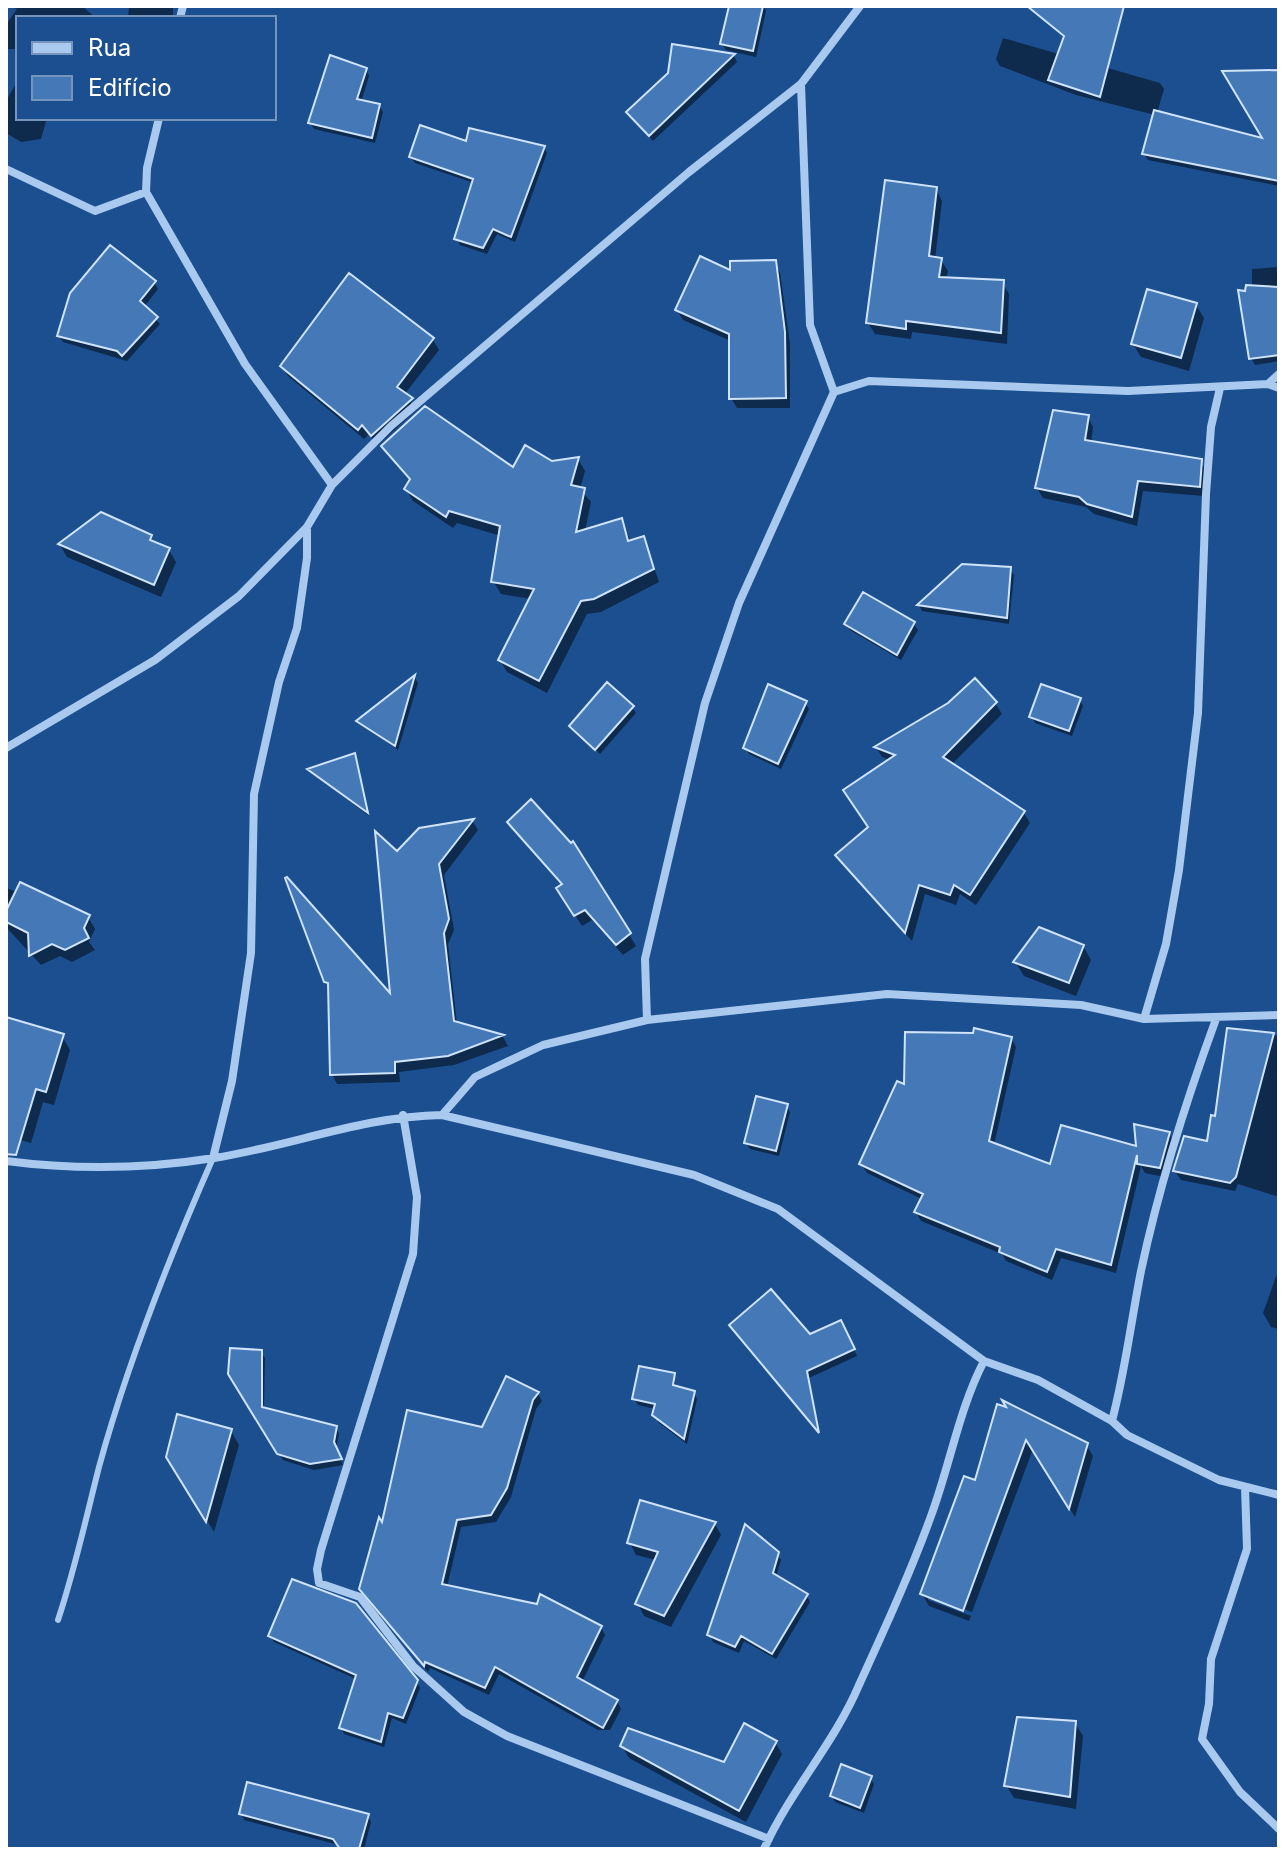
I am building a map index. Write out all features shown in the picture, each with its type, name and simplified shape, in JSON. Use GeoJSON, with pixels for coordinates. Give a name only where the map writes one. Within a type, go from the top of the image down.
{"type":"FeatureCollection","features":[{"type":"Feature","properties":{"kind":"street"},"geometry":{"type":"LineString","coordinates":[[6,748],[155,660],[239,596],[307,527],[332,485],[391,426],[689,172],[801,84],[860,6]]}},
{"type":"Feature","properties":{"kind":"street"},"geometry":{"type":"LineString","coordinates":[[647,1020],[645,959],[705,703],[739,603],[834,392],[810,325],[801,84]]}},
{"type":"Feature","properties":{"kind":"street"},"geometry":{"type":"LineString","coordinates":[[159,120],[147,168],[146,192],[245,364],[332,485]]}},
{"type":"Feature","properties":{"kind":"street"},"geometry":{"type":"LineString","coordinates":[[6,169],[95,211],[146,192]]}},
{"type":"Feature","properties":{"kind":"street"},"geometry":{"type":"LineString","coordinates":[[1268,384],[1279,374]]}},
{"type":"Feature","properties":{"kind":"street"},"geometry":{"type":"LineString","coordinates":[[834,392],[869,381],[1128,391],[1268,384],[1279,388]]}},
{"type":"Feature","properties":{"kind":"street"},"geometry":{"type":"LineString","coordinates":[[1144,1019],[1166,944],[1177,884],[1198,713],[1206,494],[1211,427],[1220,388]]}},
{"type":"Feature","properties":{"kind":"street"},"geometry":{"type":"LineString","coordinates":[[213,1158],[232,1081],[251,953],[254,794],[279,682],[297,628],[307,558],[307,527]]}},
{"type":"Feature","properties":{"kind":"street"},"geometry":{"type":"LineString","coordinates":[[442,1115],[475,1077],[543,1045],[647,1020],[887,994],[1081,1005],[1144,1019],[1279,1015]]}},
{"type":"Feature","properties":{"kind":"street"},"geometry":{"type":"LineString","coordinates":[[1112,1421],[1124,1375],[1142,1270],[1192,1085],[1216,1019]]}},
{"type":"Feature","properties":{"kind":"street"},"geometry":{"type":"LineString","coordinates":[[403,1115],[417,1197],[413,1254],[321,1550],[317,1569],[319,1583],[360,1597],[413,1666],[464,1712],[507,1736],[769,1839]]}},
{"type":"Feature","properties":{"kind":"street"},"geometry":{"type":"LineString","coordinates":[[6,1161],[126,1168],[213,1158],[403,1115],[442,1115],[694,1175],[778,1209],[984,1361],[1038,1380],[1112,1421],[1127,1435],[1219,1480],[1279,1495]]}},
{"type":"Feature","properties":{"kind":"street"},"geometry":{"type":"LineString","coordinates":[[764,1849],[799,1787],[836,1734],[858,1688],[930,1519],[969,1389],[984,1361]]}},
{"type":"Feature","properties":{"kind":"street"},"geometry":{"type":"LineString","coordinates":[[1245,1487],[1247,1549],[1211,1659],[1209,1704],[1202,1739],[1240,1792],[1279,1829]]}},
{"type":"Feature","properties":{"kind":"lane"},"geometry":{"type":"LineString","coordinates":[[58,1620],[77,1563],[100,1465],[164,1270],[213,1158]]}},
{"type":"Feature","properties":{"kind":"building"},"geometry":{"type":"Polygon","coordinates":[[[729,6],[763,6],[753,51],[720,44],[729,6]]]}},
{"type":"Feature","properties":{"kind":"building"},"geometry":{"type":"Polygon","coordinates":[[[1027,6],[1124,6],[1100,97],[1048,80],[1064,36],[1027,6]]]}},
{"type":"Feature","properties":{"kind":"building"},"geometry":{"type":"Polygon","coordinates":[[[672,44],[735,54],[649,136],[626,112],[668,73],[672,44]]]}},
{"type":"Feature","properties":{"kind":"building"},"geometry":{"type":"Polygon","coordinates":[[[330,55],[367,68],[357,99],[380,104],[372,138],[308,123],[330,55]]]}},
{"type":"Feature","properties":{"kind":"building"},"geometry":{"type":"Polygon","coordinates":[[[1279,70],[1279,181],[1142,154],[1154,110],[1262,138],[1222,71],[1279,70]]]}},
{"type":"Feature","properties":{"kind":"building"},"geometry":{"type":"Polygon","coordinates":[[[420,125],[466,141],[469,128],[545,146],[511,237],[493,229],[483,248],[454,239],[473,179],[409,157],[420,125]]]}},
{"type":"Feature","properties":{"kind":"building"},"geometry":{"type":"Polygon","coordinates":[[[885,180],[937,187],[929,256],[942,258],[939,277],[1004,280],[1001,333],[906,321],[906,329],[866,323],[885,180]]]}},
{"type":"Feature","properties":{"kind":"building"},"geometry":{"type":"Polygon","coordinates":[[[110,245],[156,281],[140,301],[158,317],[122,356],[117,351],[57,336],[70,293],[110,245]]]}},
{"type":"Feature","properties":{"kind":"building"},"geometry":{"type":"Polygon","coordinates":[[[700,256],[730,270],[730,261],[776,260],[785,332],[786,398],[729,399],[729,334],[675,310],[700,256]]]}},
{"type":"Feature","properties":{"kind":"building"},"geometry":{"type":"Polygon","coordinates":[[[349,273],[434,338],[397,387],[413,398],[371,436],[362,425],[358,430],[280,366],[349,273]]]}},
{"type":"Feature","properties":{"kind":"building"},"geometry":{"type":"Polygon","coordinates":[[[1246,285],[1279,287],[1279,355],[1249,359],[1238,290],[1245,291],[1246,285]]]}},
{"type":"Feature","properties":{"kind":"building"},"geometry":{"type":"Polygon","coordinates":[[[1147,289],[1197,303],[1181,358],[1131,344],[1147,289]]]}},
{"type":"Feature","properties":{"kind":"building"},"geometry":{"type":"Polygon","coordinates":[[[425,406],[513,467],[525,445],[552,461],[579,457],[571,485],[585,488],[576,532],[622,518],[628,541],[644,536],[654,569],[594,599],[581,601],[539,681],[498,660],[534,589],[491,582],[500,526],[449,511],[446,517],[404,489],[410,479],[381,446],[425,406]]]}},
{"type":"Feature","properties":{"kind":"building"},"geometry":{"type":"Polygon","coordinates":[[[1053,410],[1089,415],[1085,440],[1202,459],[1200,487],[1138,481],[1132,517],[1087,504],[1079,497],[1035,488],[1053,410]]]}},
{"type":"Feature","properties":{"kind":"building"},"geometry":{"type":"Polygon","coordinates":[[[101,512],[152,535],[150,540],[170,548],[154,585],[58,544],[101,512]]]}},
{"type":"Feature","properties":{"kind":"building"},"geometry":{"type":"Polygon","coordinates":[[[962,564],[1011,567],[1007,618],[917,605],[962,564]]]}},
{"type":"Feature","properties":{"kind":"building"},"geometry":{"type":"Polygon","coordinates":[[[863,592],[915,622],[897,655],[844,624],[863,592]]]}},
{"type":"Feature","properties":{"kind":"building"},"geometry":{"type":"Polygon","coordinates":[[[415,675],[395,746],[356,721],[415,675]]]}},
{"type":"Feature","properties":{"kind":"building"},"geometry":{"type":"Polygon","coordinates":[[[975,678],[997,702],[943,757],[1025,811],[970,895],[954,885],[950,895],[919,885],[905,933],[835,855],[868,827],[843,790],[895,755],[874,747],[948,703],[975,678]]]}},
{"type":"Feature","properties":{"kind":"building"},"geometry":{"type":"Polygon","coordinates":[[[607,682],[634,706],[595,750],[569,726],[607,682]]]}},
{"type":"Feature","properties":{"kind":"building"},"geometry":{"type":"Polygon","coordinates":[[[768,684],[807,701],[778,764],[743,748],[768,684]]]}},
{"type":"Feature","properties":{"kind":"building"},"geometry":{"type":"Polygon","coordinates":[[[1041,684],[1081,698],[1069,731],[1029,717],[1041,684]]]}},
{"type":"Feature","properties":{"kind":"building"},"geometry":{"type":"Polygon","coordinates":[[[355,753],[368,813],[307,769],[355,753]]]}},
{"type":"Feature","properties":{"kind":"building"},"geometry":{"type":"Polygon","coordinates":[[[531,799],[571,843],[573,841],[631,933],[616,945],[585,910],[574,916],[556,888],[562,884],[507,822],[531,799]]]}},
{"type":"Feature","properties":{"kind":"building"},"geometry":{"type":"Polygon","coordinates":[[[474,819],[439,864],[449,919],[444,933],[454,1021],[504,1035],[448,1056],[395,1062],[395,1073],[330,1075],[328,983],[324,982],[285,878],[390,993],[375,831],[397,851],[419,828],[474,819]]]}},
{"type":"Feature","properties":{"kind":"building"},"geometry":{"type":"Polygon","coordinates":[[[20,882],[90,915],[84,928],[89,938],[65,950],[52,944],[29,956],[28,933],[6,922],[6,911],[20,882]]]}},
{"type":"Feature","properties":{"kind":"building"},"geometry":{"type":"Polygon","coordinates":[[[1039,927],[1084,945],[1069,983],[1013,962],[1039,927]]]}},
{"type":"Feature","properties":{"kind":"building"},"geometry":{"type":"Polygon","coordinates":[[[6,1017],[64,1034],[46,1092],[36,1089],[16,1155],[6,1154],[6,1017]]]}},
{"type":"Feature","properties":{"kind":"building"},"geometry":{"type":"Polygon","coordinates":[[[974,1028],[1012,1037],[989,1141],[1050,1164],[1061,1125],[1136,1146],[1134,1124],[1170,1132],[1160,1168],[1137,1164],[1137,1155],[1111,1265],[1056,1249],[1047,1272],[999,1252],[1000,1247],[914,1212],[923,1194],[859,1164],[897,1081],[904,1084],[905,1032],[973,1033],[974,1028]]]}},
{"type":"Feature","properties":{"kind":"building"},"geometry":{"type":"Polygon","coordinates":[[[1227,1028],[1274,1033],[1236,1177],[1230,1183],[1173,1171],[1184,1136],[1207,1141],[1211,1115],[1215,1116],[1227,1028]]]}},
{"type":"Feature","properties":{"kind":"building"},"geometry":{"type":"Polygon","coordinates":[[[756,1096],[788,1104],[776,1151],[744,1143],[756,1096]]]}},
{"type":"Feature","properties":{"kind":"building"},"geometry":{"type":"Polygon","coordinates":[[[771,1289],[810,1334],[841,1320],[855,1349],[807,1371],[819,1433],[729,1325],[771,1289]]]}},
{"type":"Feature","properties":{"kind":"building"},"geometry":{"type":"Polygon","coordinates":[[[230,1348],[262,1350],[262,1407],[337,1426],[334,1442],[342,1459],[310,1464],[277,1454],[228,1374],[230,1348]]]}},
{"type":"Feature","properties":{"kind":"building"},"geometry":{"type":"Polygon","coordinates":[[[639,1366],[675,1373],[673,1385],[695,1391],[684,1439],[652,1415],[655,1404],[632,1399],[639,1366]]]}},
{"type":"Feature","properties":{"kind":"building"},"geometry":{"type":"Polygon","coordinates":[[[506,1376],[539,1392],[533,1400],[507,1488],[491,1515],[457,1520],[442,1584],[537,1604],[540,1594],[602,1626],[577,1677],[618,1700],[603,1728],[495,1667],[485,1688],[425,1662],[424,1666],[359,1589],[379,1517],[382,1522],[407,1410],[482,1427],[506,1376]]]}},
{"type":"Feature","properties":{"kind":"building"},"geometry":{"type":"Polygon","coordinates":[[[1002,1400],[1088,1443],[1069,1509],[1026,1440],[963,1611],[920,1594],[964,1476],[975,1480],[997,1404],[1006,1407],[1002,1400]]]}},
{"type":"Feature","properties":{"kind":"building"},"geometry":{"type":"Polygon","coordinates":[[[177,1414],[232,1429],[206,1522],[166,1457],[177,1414]]]}},
{"type":"Feature","properties":{"kind":"building"},"geometry":{"type":"Polygon","coordinates":[[[640,1500],[716,1522],[664,1616],[635,1604],[658,1552],[627,1543],[640,1500]]]}},
{"type":"Feature","properties":{"kind":"building"},"geometry":{"type":"Polygon","coordinates":[[[745,1524],[779,1552],[773,1573],[808,1594],[772,1654],[741,1636],[735,1647],[707,1635],[745,1524]]]}},
{"type":"Feature","properties":{"kind":"building"},"geometry":{"type":"Polygon","coordinates":[[[292,1579],[356,1603],[418,1680],[403,1718],[388,1713],[381,1742],[339,1728],[356,1675],[268,1636],[292,1579]]]}},
{"type":"Feature","properties":{"kind":"building"},"geometry":{"type":"Polygon","coordinates":[[[1017,1717],[1076,1721],[1070,1797],[1004,1786],[1017,1717]]]}},
{"type":"Feature","properties":{"kind":"building"},"geometry":{"type":"Polygon","coordinates":[[[744,1723],[777,1741],[739,1811],[620,1746],[628,1728],[724,1762],[744,1723]]]}},
{"type":"Feature","properties":{"kind":"building"},"geometry":{"type":"Polygon","coordinates":[[[841,1764],[872,1776],[860,1808],[830,1796],[841,1764]]]}},
{"type":"Feature","properties":{"kind":"building"},"geometry":{"type":"Polygon","coordinates":[[[247,1782],[369,1814],[359,1849],[340,1849],[333,1839],[239,1814],[247,1782]]]}}]}
